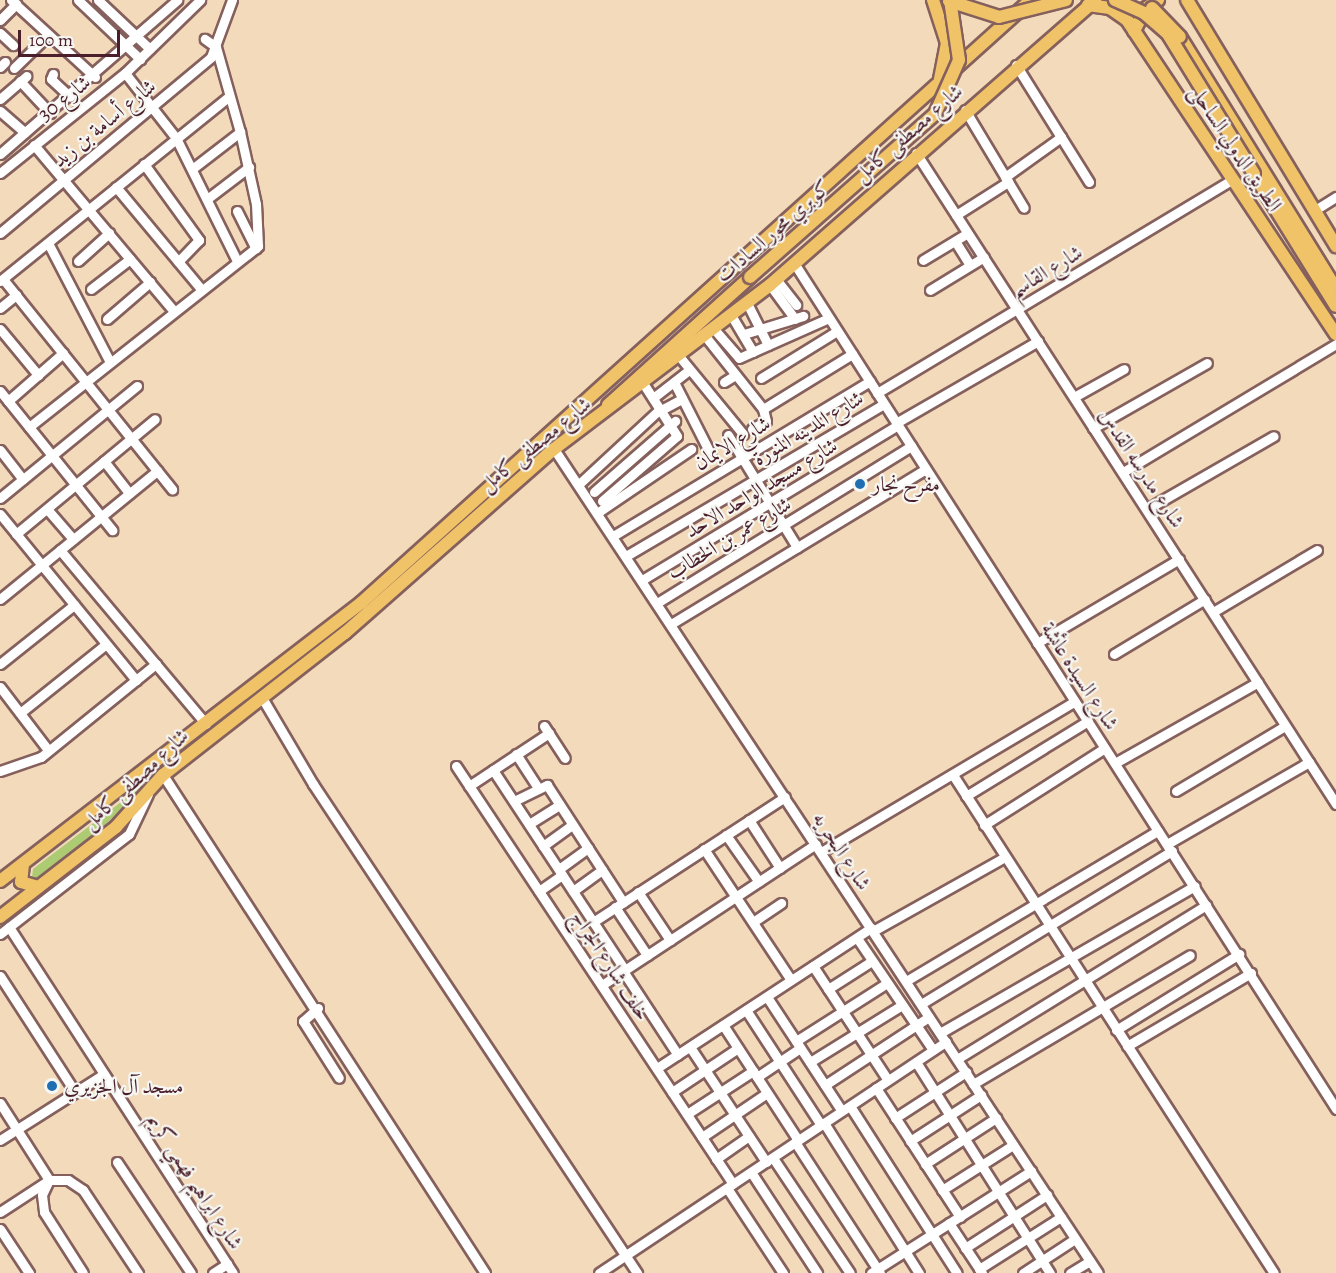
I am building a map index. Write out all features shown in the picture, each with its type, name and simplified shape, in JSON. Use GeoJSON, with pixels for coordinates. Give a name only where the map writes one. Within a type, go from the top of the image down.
{"type":"FeatureCollection","features":[{"type":"Feature","properties":{"kind":"main road"},"geometry":{"type":"LineString","coordinates":[[939,80],[946,43],[933,0],[947,0],[999,17],[1064,0]]}},
{"type":"Feature","properties":{"kind":"main road","name":"كوبري محور السادات"},"geometry":{"type":"LineString","coordinates":[[605,411],[625,384],[935,114],[959,60],[947,0]]}},
{"type":"Feature","properties":{"kind":"main road","name":"شارع مصطفى كامل"},"geometry":{"type":"LineString","coordinates":[[0,880],[361,603],[834,181],[939,80],[1031,0]]}},
{"type":"Feature","properties":{"kind":"main road"},"geometry":{"type":"LineString","coordinates":[[1115,0],[1144,13],[1167,34],[1336,289]]}},
{"type":"Feature","properties":{"kind":"main road"},"geometry":{"type":"LineString","coordinates":[[1138,0],[1176,31],[1336,306]]}},
{"type":"Feature","properties":{"kind":"main road"},"geometry":{"type":"LineString","coordinates":[[1134,31],[1139,16],[1158,0]]}},
{"type":"Feature","properties":{"kind":"main road","name":"الطريق الدولي الساحلى"},"geometry":{"type":"LineString","coordinates":[[1187,0],[1336,246]]}},
{"type":"Feature","properties":{"kind":"main road","name":"شارع مصطفى كامل"},"geometry":{"type":"LineString","coordinates":[[0,917],[116,827],[163,775],[261,696],[345,633],[554,449],[710,333],[773,282],[862,199],[1092,2]]}},
{"type":"Feature","properties":{"kind":"main road","name":"الطريق الدولي الساحلى"},"geometry":{"type":"LineString","coordinates":[[1092,2],[1118,12],[1134,31],[1336,334]]}},
{"type":"Feature","properties":{"kind":"main road"},"geometry":{"type":"LineString","coordinates":[[834,181],[840,201],[862,199]]}},
{"type":"Feature","properties":{"kind":"main road"},"geometry":{"type":"LineString","coordinates":[[792,218],[812,218],[818,226],[817,241]]}},
{"type":"Feature","properties":{"kind":"main road"},"geometry":{"type":"LineString","coordinates":[[23,864],[21,882],[38,887]]}},
{"type":"Feature","properties":{"kind":"street"},"geometry":{"type":"LineString","coordinates":[[78,0],[140,59]]}},
{"type":"Feature","properties":{"kind":"street"},"geometry":{"type":"LineString","coordinates":[[98,0],[150,49]]}},
{"type":"Feature","properties":{"kind":"street"},"geometry":{"type":"LineString","coordinates":[[159,0],[169,8]]}},
{"type":"Feature","properties":{"kind":"street","name":"شارع 30"},"geometry":{"type":"LineString","coordinates":[[0,154],[128,48],[177,0]]}},
{"type":"Feature","properties":{"kind":"street","name":"شارع 30"},"geometry":{"type":"LineString","coordinates":[[0,173],[125,73],[200,0]]}},
{"type":"Feature","properties":{"kind":"street","name":"شارع أسامة بن زيد"},"geometry":{"type":"LineString","coordinates":[[0,233],[153,107],[216,47],[232,0]]}},
{"type":"Feature","properties":{"kind":"street"},"geometry":{"type":"LineString","coordinates":[[0,20],[13,2],[94,77]]}},
{"type":"Feature","properties":{"kind":"street"},"geometry":{"type":"LineString","coordinates":[[0,33],[13,45]]}},
{"type":"Feature","properties":{"kind":"street"},"geometry":{"type":"LineString","coordinates":[[14,68],[48,35]]}},
{"type":"Feature","properties":{"kind":"street"},"geometry":{"type":"LineString","coordinates":[[206,39],[216,47],[249,167],[259,226],[256,249]]}},
{"type":"Feature","properties":{"kind":"street"},"geometry":{"type":"LineString","coordinates":[[1016,65],[1089,182]]}},
{"type":"Feature","properties":{"kind":"street"},"geometry":{"type":"LineString","coordinates":[[125,73],[176,138],[237,261]]}},
{"type":"Feature","properties":{"kind":"street"},"geometry":{"type":"LineString","coordinates":[[53,74],[51,79],[70,97]]}},
{"type":"Feature","properties":{"kind":"street"},"geometry":{"type":"LineString","coordinates":[[0,99],[23,79],[50,113]]}},
{"type":"Feature","properties":{"kind":"street"},"geometry":{"type":"LineString","coordinates":[[172,489],[2,280],[229,96]]}},
{"type":"Feature","properties":{"kind":"street"},"geometry":{"type":"LineString","coordinates":[[965,110],[1024,208]]}},
{"type":"Feature","properties":{"kind":"street"},"geometry":{"type":"LineString","coordinates":[[0,112],[25,133]]}},
{"type":"Feature","properties":{"kind":"street"},"geometry":{"type":"LineString","coordinates":[[192,169],[240,132]]}},
{"type":"Feature","properties":{"kind":"street"},"geometry":{"type":"LineString","coordinates":[[956,215],[1007,180],[1061,137]]}},
{"type":"Feature","properties":{"kind":"street"},"geometry":{"type":"LineString","coordinates":[[33,145],[174,311]]}},
{"type":"Feature","properties":{"kind":"street","name":"شارع مدرسه القدس"},"geometry":{"type":"LineString","coordinates":[[916,153],[1336,804]]}},
{"type":"Feature","properties":{"kind":"street"},"geometry":{"type":"LineString","coordinates":[[144,165],[199,240],[178,262]]}},
{"type":"Feature","properties":{"kind":"street"},"geometry":{"type":"LineString","coordinates":[[207,199],[249,167]]}},
{"type":"Feature","properties":{"kind":"street","name":"شارع القاسم"},"geometry":{"type":"LineString","coordinates":[[877,393],[1233,179]]}},
{"type":"Feature","properties":{"kind":"street"},"geometry":{"type":"LineString","coordinates":[[116,187],[201,289]]}},
{"type":"Feature","properties":{"kind":"street"},"geometry":{"type":"LineString","coordinates":[[1315,210],[1336,197]]}},
{"type":"Feature","properties":{"kind":"street"},"geometry":{"type":"LineString","coordinates":[[237,211],[256,249]]}},
{"type":"Feature","properties":{"kind":"street"},"geometry":{"type":"LineString","coordinates":[[923,260],[968,233]]}},
{"type":"Feature","properties":{"kind":"street"},"geometry":{"type":"LineString","coordinates":[[78,261],[109,234]]}},
{"type":"Feature","properties":{"kind":"street"},"geometry":{"type":"LineString","coordinates":[[955,241],[970,265]]}},
{"type":"Feature","properties":{"kind":"street"},"geometry":{"type":"LineString","coordinates":[[48,243],[110,362]]}},
{"type":"Feature","properties":{"kind":"street"},"geometry":{"type":"LineString","coordinates":[[29,427],[201,289],[256,249]]}},
{"type":"Feature","properties":{"kind":"street"},"geometry":{"type":"LineString","coordinates":[[930,290],[984,257]]}},
{"type":"Feature","properties":{"kind":"street"},"geometry":{"type":"LineString","coordinates":[[91,289],[130,259]]}},
{"type":"Feature","properties":{"kind":"street","name":"شارع السيدة عائشة"},"geometry":{"type":"LineString","coordinates":[[794,263],[1037,644],[1239,954],[1336,1109]]}},
{"type":"Feature","properties":{"kind":"street"},"geometry":{"type":"LineString","coordinates":[[106,319],[150,282]]}},
{"type":"Feature","properties":{"kind":"street"},"geometry":{"type":"LineString","coordinates":[[773,282],[796,305]]}},
{"type":"Feature","properties":{"kind":"street"},"geometry":{"type":"LineString","coordinates":[[773,282],[795,319],[794,334]]}},
{"type":"Feature","properties":{"kind":"street"},"geometry":{"type":"LineString","coordinates":[[0,308],[16,295]]}},
{"type":"Feature","properties":{"kind":"street"},"geometry":{"type":"LineString","coordinates":[[747,303],[768,345]]}},
{"type":"Feature","properties":{"kind":"street"},"geometry":{"type":"LineString","coordinates":[[731,315],[744,334],[752,355]]}},
{"type":"Feature","properties":{"kind":"street"},"geometry":{"type":"LineString","coordinates":[[724,382],[752,355],[768,345],[829,318]]}},
{"type":"Feature","properties":{"kind":"street"},"geometry":{"type":"LineString","coordinates":[[744,334],[795,319]]}},
{"type":"Feature","properties":{"kind":"street"},"geometry":{"type":"LineString","coordinates":[[0,329],[38,375]]}},
{"type":"Feature","properties":{"kind":"street"},"geometry":{"type":"LineString","coordinates":[[761,378],[837,331]]}},
{"type":"Feature","properties":{"kind":"street"},"geometry":{"type":"LineString","coordinates":[[710,333],[735,357],[752,355]]}},
{"type":"Feature","properties":{"kind":"street"},"geometry":{"type":"LineString","coordinates":[[710,333],[733,372],[764,409],[766,421],[752,429]]}},
{"type":"Feature","properties":{"kind":"street","name":"شارع مسجد الواحد الاحد"},"geometry":{"type":"LineString","coordinates":[[642,580],[771,505],[897,424],[1038,341]]}},
{"type":"Feature","properties":{"kind":"street"},"geometry":{"type":"LineString","coordinates":[[1123,472],[1336,344]]}},
{"type":"Feature","properties":{"kind":"street"},"geometry":{"type":"LineString","coordinates":[[8,401],[63,353]]}},
{"type":"Feature","properties":{"kind":"street"},"geometry":{"type":"LineString","coordinates":[[764,409],[852,354]]}},
{"type":"Feature","properties":{"kind":"street"},"geometry":{"type":"LineString","coordinates":[[679,356],[743,434]]}},
{"type":"Feature","properties":{"kind":"street"},"geometry":{"type":"LineString","coordinates":[[1093,428],[1207,363]]}},
{"type":"Feature","properties":{"kind":"street"},"geometry":{"type":"LineString","coordinates":[[1074,398],[1124,369]]}},
{"type":"Feature","properties":{"kind":"street"},"geometry":{"type":"LineString","coordinates":[[653,398],[689,370]]}},
{"type":"Feature","properties":{"kind":"street","name":"شارع الايمان"},"geometry":{"type":"LineString","coordinates":[[612,536],[870,381]]}},
{"type":"Feature","properties":{"kind":"street"},"geometry":{"type":"LineString","coordinates":[[674,382],[711,455]]}},
{"type":"Feature","properties":{"kind":"street"},"geometry":{"type":"LineString","coordinates":[[604,503],[693,451],[677,436],[673,423],[660,410],[643,383]]}},
{"type":"Feature","properties":{"kind":"street"},"geometry":{"type":"LineString","coordinates":[[0,498],[137,386]]}},
{"type":"Feature","properties":{"kind":"street"},"geometry":{"type":"LineString","coordinates":[[0,391],[112,530]]}},
{"type":"Feature","properties":{"kind":"street"},"geometry":{"type":"LineString","coordinates":[[604,503],[581,483],[660,410],[682,399]]}},
{"type":"Feature","properties":{"kind":"street","name":"شارع المدينه المنورة"},"geometry":{"type":"LineString","coordinates":[[626,556],[884,404]]}},
{"type":"Feature","properties":{"kind":"street"},"geometry":{"type":"LineString","coordinates":[[16,534],[155,419]]}},
{"type":"Feature","properties":{"kind":"street"},"geometry":{"type":"LineString","coordinates":[[594,492],[673,423]]}},
{"type":"Feature","properties":{"kind":"street"},"geometry":{"type":"LineString","coordinates":[[728,435],[797,548]]}},
{"type":"Feature","properties":{"kind":"street"},"geometry":{"type":"LineString","coordinates":[[597,513],[604,503],[641,467],[677,436]]}},
{"type":"Feature","properties":{"kind":"street"},"geometry":{"type":"LineString","coordinates":[[1147,509],[1274,436]]}},
{"type":"Feature","properties":{"kind":"street"},"geometry":{"type":"LineString","coordinates":[[621,445],[641,467]]}},
{"type":"Feature","properties":{"kind":"street","name":"شارع عمر بن الخطاب"},"geometry":{"type":"LineString","coordinates":[[657,603],[911,446]]}},
{"type":"Feature","properties":{"kind":"street","name":"شارع البحريه"},"geometry":{"type":"LineString","coordinates":[[554,449],[581,483],[612,536],[1098,1273]]}},
{"type":"Feature","properties":{"kind":"street"},"geometry":{"type":"LineString","coordinates":[[0,450],[23,479]]}},
{"type":"Feature","properties":{"kind":"street"},"geometry":{"type":"LineString","coordinates":[[105,461],[129,493]]}},
{"type":"Feature","properties":{"kind":"street"},"geometry":{"type":"LineString","coordinates":[[671,624],[926,469]]}},
{"type":"Feature","properties":{"kind":"street"},"geometry":{"type":"LineString","coordinates":[[2,594],[157,471]]}},
{"type":"Feature","properties":{"kind":"street"},"geometry":{"type":"LineString","coordinates":[[47,509],[73,539]]}},
{"type":"Feature","properties":{"kind":"street"},"geometry":{"type":"LineString","coordinates":[[0,514],[136,680]]}},
{"type":"Feature","properties":{"kind":"street"},"geometry":{"type":"LineString","coordinates":[[60,550],[206,724]]}},
{"type":"Feature","properties":{"kind":"street"},"geometry":{"type":"LineString","coordinates":[[1213,612],[1317,550]]}},
{"type":"Feature","properties":{"kind":"street"},"geometry":{"type":"LineString","coordinates":[[1037,644],[1179,559]]}},
{"type":"Feature","properties":{"kind":"street"},"geometry":{"type":"LineString","coordinates":[[1114,654],[1205,599]]}},
{"type":"Feature","properties":{"kind":"street"},"geometry":{"type":"LineString","coordinates":[[0,664],[74,605]]}},
{"type":"Feature","properties":{"kind":"street"},"geometry":{"type":"LineString","coordinates":[[20,713],[106,644]]}},
{"type":"Feature","properties":{"kind":"street"},"geometry":{"type":"LineString","coordinates":[[0,771],[22,766],[48,750],[156,664]]}},
{"type":"Feature","properties":{"kind":"street"},"geometry":{"type":"LineString","coordinates":[[1115,763],[1258,682]]}},
{"type":"Feature","properties":{"kind":"street"},"geometry":{"type":"LineString","coordinates":[[0,687],[48,750]]}},
{"type":"Feature","properties":{"kind":"street"},"geometry":{"type":"LineString","coordinates":[[261,696],[313,784],[637,1273]]}},
{"type":"Feature","properties":{"kind":"street"},"geometry":{"type":"LineString","coordinates":[[602,985],[780,868],[953,775],[1075,701]]}},
{"type":"Feature","properties":{"kind":"street"},"geometry":{"type":"LineString","coordinates":[[966,796],[1088,721]]}},
{"type":"Feature","properties":{"kind":"street"},"geometry":{"type":"LineString","coordinates":[[1176,791],[1285,726]]}},
{"type":"Feature","properties":{"kind":"street"},"geometry":{"type":"LineString","coordinates":[[469,786],[516,754],[547,729],[566,758]]}},
{"type":"Feature","properties":{"kind":"street"},"geometry":{"type":"LineString","coordinates":[[984,825],[1105,748]]}},
{"type":"Feature","properties":{"kind":"street"},"geometry":{"type":"LineString","coordinates":[[516,754],[537,786]]}},
{"type":"Feature","properties":{"kind":"street"},"geometry":{"type":"LineString","coordinates":[[921,1004],[1051,928],[1169,848],[1309,762]]}},
{"type":"Feature","properties":{"kind":"street","name":"خلف شارع الجراج"},"geometry":{"type":"LineString","coordinates":[[456,766],[702,1137],[783,1273]]}},
{"type":"Feature","properties":{"kind":"street"},"geometry":{"type":"LineString","coordinates":[[493,770],[678,1055]]}},
{"type":"Feature","properties":{"kind":"street"},"geometry":{"type":"LineString","coordinates":[[163,775],[318,1008],[484,1273]]}},
{"type":"Feature","properties":{"kind":"street"},"geometry":{"type":"LineString","coordinates":[[953,775],[1274,1273]]}},
{"type":"Feature","properties":{"kind":"street"},"geometry":{"type":"LineString","coordinates":[[514,801],[537,786],[545,784],[602,870],[647,955]]}},
{"type":"Feature","properties":{"kind":"street"},"geometry":{"type":"LineString","coordinates":[[0,934],[129,834],[148,793]]}},
{"type":"Feature","properties":{"kind":"street"},"geometry":{"type":"LineString","coordinates":[[593,922],[784,797]]}},
{"type":"Feature","properties":{"kind":"street"},"geometry":{"type":"LineString","coordinates":[[529,825],[559,805]]}},
{"type":"Feature","properties":{"kind":"street"},"geometry":{"type":"LineString","coordinates":[[749,820],[780,868]]}},
{"type":"Feature","properties":{"kind":"street"},"geometry":{"type":"LineString","coordinates":[[543,846],[572,825]]}},
{"type":"Feature","properties":{"kind":"street"},"geometry":{"type":"LineString","coordinates":[[906,981],[1158,831]]}},
{"type":"Feature","properties":{"kind":"street"},"geometry":{"type":"LineString","coordinates":[[726,835],[759,882]]}},
{"type":"Feature","properties":{"kind":"street"},"geometry":{"type":"LineString","coordinates":[[539,891],[588,848]]}},
{"type":"Feature","properties":{"kind":"street"},"geometry":{"type":"LineString","coordinates":[[704,849],[792,980]]}},
{"type":"Feature","properties":{"kind":"street"},"geometry":{"type":"LineString","coordinates":[[657,1068],[857,938],[1005,857]]}},
{"type":"Feature","properties":{"kind":"street"},"geometry":{"type":"LineString","coordinates":[[573,891],[602,870]]}},
{"type":"Feature","properties":{"kind":"street"},"geometry":{"type":"LineString","coordinates":[[599,1273],[916,1062],[933,1050],[943,1037],[1069,957],[1195,886]]}},
{"type":"Feature","properties":{"kind":"street"},"geometry":{"type":"LineString","coordinates":[[638,892],[670,940]]}},
{"type":"Feature","properties":{"kind":"street"},"geometry":{"type":"LineString","coordinates":[[753,922],[782,903]]}},
{"type":"Feature","properties":{"kind":"street"},"geometry":{"type":"LineString","coordinates":[[957,1059],[1206,905]]}},
{"type":"Feature","properties":{"kind":"street","name":"شارع ابراهيم فهمي كريم"},"geometry":{"type":"LineString","coordinates":[[9,927],[233,1273]]}},
{"type":"Feature","properties":{"kind":"street"},"geometry":{"type":"LineString","coordinates":[[857,938],[933,1050]]}},
{"type":"Feature","properties":{"kind":"street"},"geometry":{"type":"LineString","coordinates":[[1116,1030],[1239,954]]}},
{"type":"Feature","properties":{"kind":"street"},"geometry":{"type":"LineString","coordinates":[[974,1084],[1190,956]]}},
{"type":"Feature","properties":{"kind":"street"},"geometry":{"type":"LineString","coordinates":[[828,989],[872,961]]}},
{"type":"Feature","properties":{"kind":"street"},"geometry":{"type":"LineString","coordinates":[[813,966],[888,1080]]}},
{"type":"Feature","properties":{"kind":"street"},"geometry":{"type":"LineString","coordinates":[[1127,1046],[1251,973]]}},
{"type":"Feature","properties":{"kind":"street"},"geometry":{"type":"LineString","coordinates":[[0,976],[75,1092]]}},
{"type":"Feature","properties":{"kind":"street"},"geometry":{"type":"LineString","coordinates":[[687,1114],[721,1092],[779,1062],[843,1012],[887,983]]}},
{"type":"Feature","properties":{"kind":"street"},"geometry":{"type":"LineString","coordinates":[[767,997],[825,1085],[846,1108],[933,1234],[957,1273]]}},
{"type":"Feature","properties":{"kind":"street"},"geometry":{"type":"LineString","coordinates":[[810,1062],[902,1005]]}},
{"type":"Feature","properties":{"kind":"street"},"geometry":{"type":"LineString","coordinates":[[318,1008],[303,1021],[339,1078]]}},
{"type":"Feature","properties":{"kind":"street"},"geometry":{"type":"LineString","coordinates":[[746,1010],[920,1273]]}},
{"type":"Feature","properties":{"kind":"street"},"geometry":{"type":"LineString","coordinates":[[825,1085],[929,1017]]}},
{"type":"Feature","properties":{"kind":"street"},"geometry":{"type":"LineString","coordinates":[[723,1025],[797,1141],[876,1272],[1031,1171]]}},
{"type":"Feature","properties":{"kind":"street"},"geometry":{"type":"LineString","coordinates":[[690,1047],[749,1136],[769,1160],[849,1273]]}},
{"type":"Feature","properties":{"kind":"street"},"geometry":{"type":"LineString","coordinates":[[672,1092],[738,1048]]}},
{"type":"Feature","properties":{"kind":"street"},"geometry":{"type":"LineString","coordinates":[[916,1062],[1050,1273]]}},
{"type":"Feature","properties":{"kind":"street"},"geometry":{"type":"LineString","coordinates":[[895,1118],[966,1072]]}},
{"type":"Feature","properties":{"kind":"street"},"geometry":{"type":"LineString","coordinates":[[0,1140],[104,1074]]}},
{"type":"Feature","properties":{"kind":"street"},"geometry":{"type":"LineString","coordinates":[[876,1088],[960,1217]]}},
{"type":"Feature","properties":{"kind":"street"},"geometry":{"type":"LineString","coordinates":[[702,1137],[767,1093]]}},
{"type":"Feature","properties":{"kind":"street"},"geometry":{"type":"LineString","coordinates":[[910,1141],[981,1095]]}},
{"type":"Feature","properties":{"kind":"street"},"geometry":{"type":"LineString","coordinates":[[0,1103],[49,1179]]}},
{"type":"Feature","properties":{"kind":"street"},"geometry":{"type":"LineString","coordinates":[[925,1164],[996,1118]]}},
{"type":"Feature","properties":{"kind":"street"},"geometry":{"type":"LineString","coordinates":[[716,1159],[749,1136]]}},
{"type":"Feature","properties":{"kind":"street"},"geometry":{"type":"LineString","coordinates":[[942,1190],[1014,1145]]}},
{"type":"Feature","properties":{"kind":"street"},"geometry":{"type":"LineString","coordinates":[[117,1162],[191,1273]]}},
{"type":"Feature","properties":{"kind":"street"},"geometry":{"type":"LineString","coordinates":[[750,1173],[817,1273]]}},
{"type":"Feature","properties":{"kind":"street"},"geometry":{"type":"LineString","coordinates":[[49,1179],[42,1195],[44,1212],[83,1273]]}},
{"type":"Feature","properties":{"kind":"street"},"geometry":{"type":"LineString","coordinates":[[0,1212],[49,1179],[68,1180],[83,1190],[138,1273]]}},
{"type":"Feature","properties":{"kind":"street"},"geometry":{"type":"LineString","coordinates":[[965,1248],[1047,1195]]}},
{"type":"Feature","properties":{"kind":"street"},"geometry":{"type":"LineString","coordinates":[[950,1223],[980,1271],[1061,1217]]}},
{"type":"Feature","properties":{"kind":"street"},"geometry":{"type":"LineString","coordinates":[[0,1229],[28,1273]]}},
{"type":"Feature","properties":{"kind":"street"},"geometry":{"type":"LineString","coordinates":[[1023,1273],[1075,1239]]}},
{"type":"Feature","properties":{"kind":"street"},"geometry":{"type":"LineString","coordinates":[[1070,1273],[1090,1261]]}},
{"type":"Feature","properties":{"kind":"street"},"geometry":{"type":"LineString","coordinates":[[213,1273],[227,1264]]}},
{"type":"Feature","properties":{"kind":"green space"},"geometry":{"type":"Polygon","coordinates":[[[142,786],[122,810],[40,880],[32,877],[33,869],[142,786]]]}},
{"type":"Feature","properties":{"kind":"place","name":"مفرح نجار"},"geometry":{"type":"Point","coordinates":[860,484]}},
{"type":"Feature","properties":{"kind":"place","name":"مسجد آل الجزيري"},"geometry":{"type":"Point","coordinates":[52,1086]}}]}
